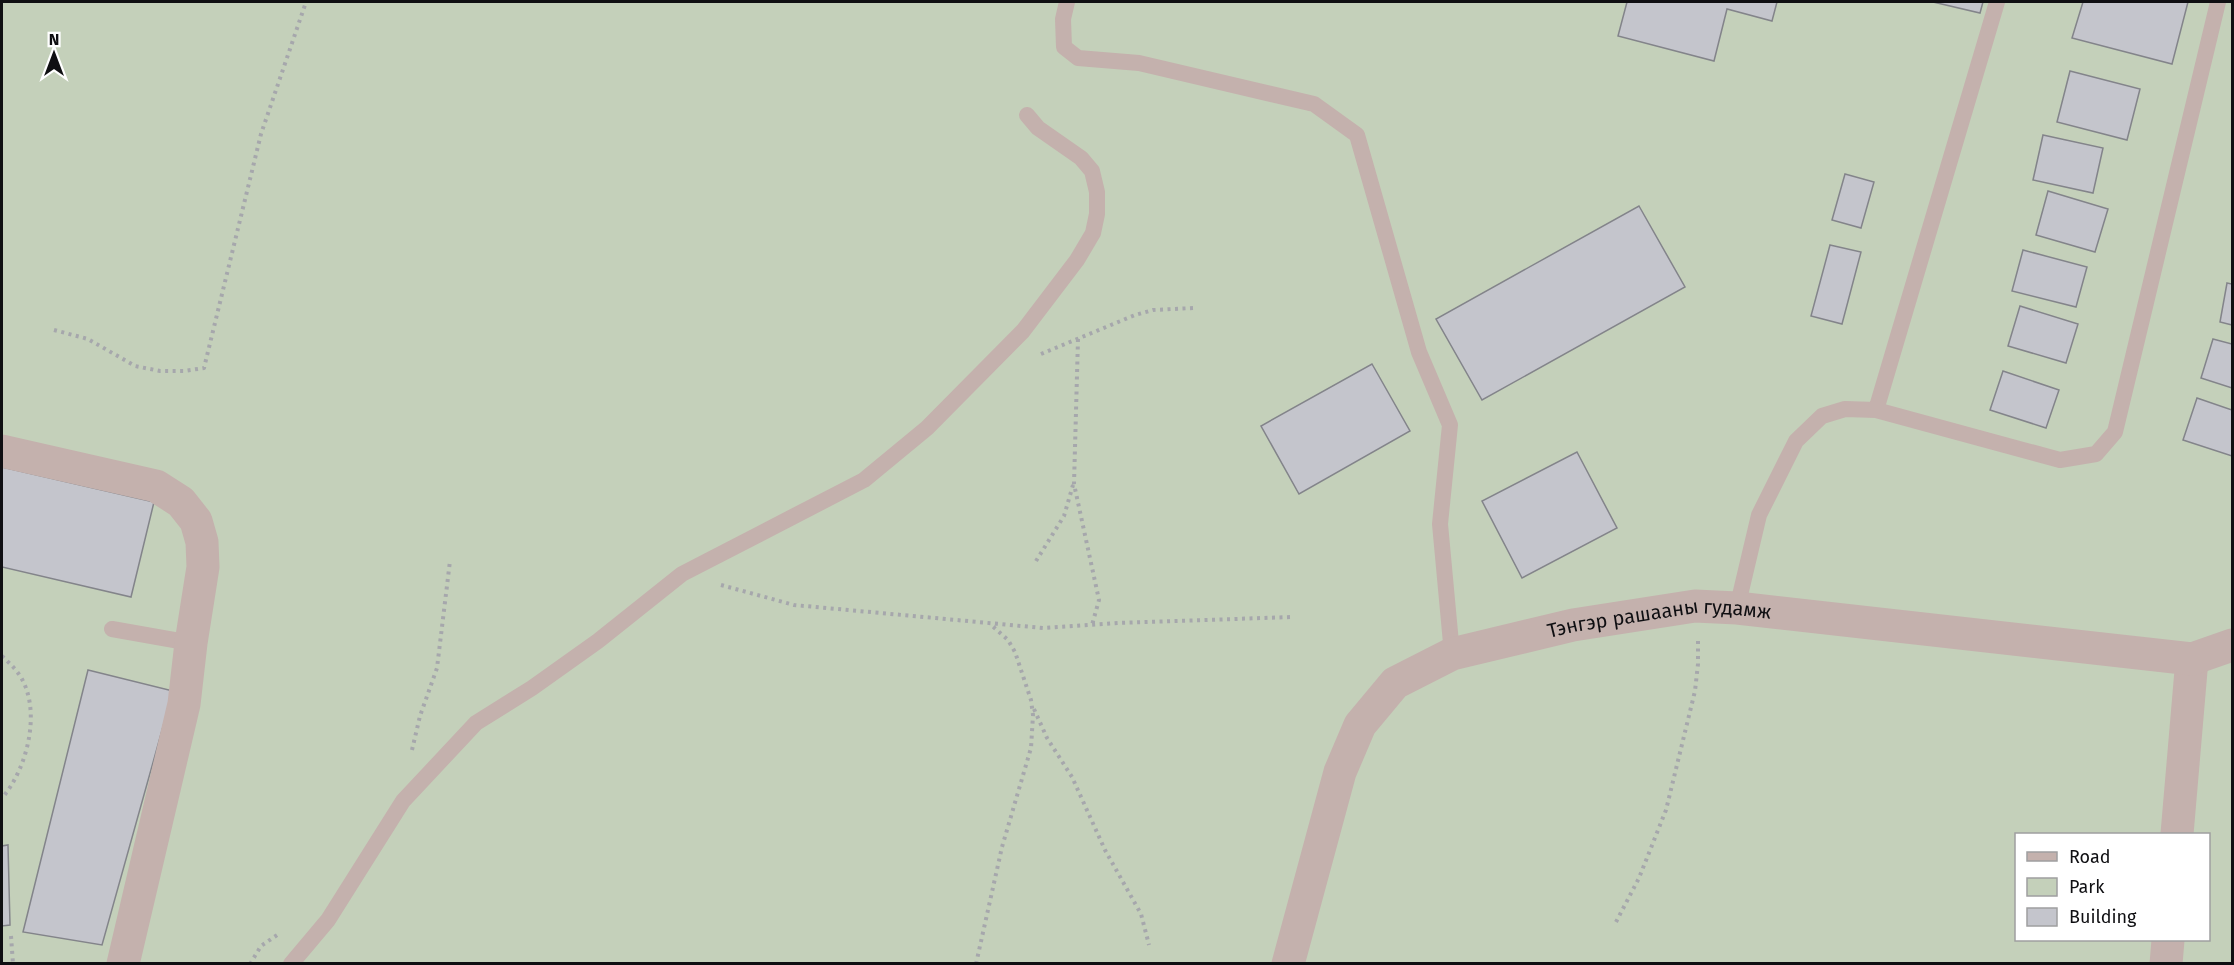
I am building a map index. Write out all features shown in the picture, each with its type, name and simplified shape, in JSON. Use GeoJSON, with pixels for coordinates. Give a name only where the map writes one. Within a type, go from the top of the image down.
{"type":"FeatureCollection","features":[{"type":"Feature","properties":{"kind":"street"},"geometry":{"type":"LineString","coordinates":[[2,451],[156,486],[181,502],[196,521],[202,542],[203,567],[184,704],[123,963]]}},
{"type":"Feature","properties":{"kind":"street","name":"Тэнгэр рашааны гудамж"},"geometry":{"type":"LineString","coordinates":[[1288,963],[1340,772],[1359,725],[1395,683],[1452,654],[1573,625],[1695,606],[1737,608],[2192,659],[2232,645]]}},
{"type":"Feature","properties":{"kind":"street"},"geometry":{"type":"LineString","coordinates":[[2177,833],[2192,659]]}},
{"type":"Feature","properties":{"kind":"street"},"geometry":{"type":"LineString","coordinates":[[2166,963],[2168,941]]}},
{"type":"Feature","properties":{"kind":"lane"},"geometry":{"type":"LineString","coordinates":[[1067,2],[1063,19],[1064,47],[1078,58],[1139,63],[1314,104],[1358,135],[1419,352],[1450,425],[1440,524],[1452,654]]}},
{"type":"Feature","properties":{"kind":"lane"},"geometry":{"type":"LineString","coordinates":[[1876,410],[1997,2]]}},
{"type":"Feature","properties":{"kind":"lane"},"geometry":{"type":"LineString","coordinates":[[1737,608],[1759,515],[1796,441],[1822,416],[1845,409],[1876,410],[2060,460],[2096,454],[2115,432],[2218,2]]}},
{"type":"Feature","properties":{"kind":"lane"},"geometry":{"type":"LineString","coordinates":[[291,963],[328,920],[403,801],[476,723],[532,688],[682,574],[864,480],[927,428],[1023,331],[1077,260],[1092,233],[1097,214],[1097,192],[1092,171],[1081,158],[1038,128],[1027,115]]}},
{"type":"Feature","properties":{"kind":"lane"},"geometry":{"type":"LineString","coordinates":[[112,629],[191,643]]}},
{"type":"Feature","properties":{"kind":"path"},"geometry":{"type":"LineString","coordinates":[[54,330],[88,339],[135,366],[160,371],[204,368],[261,134],[306,2]]}},
{"type":"Feature","properties":{"kind":"path"},"geometry":{"type":"LineString","coordinates":[[1040,354],[1135,315],[1153,310],[1193,308]]}},
{"type":"Feature","properties":{"kind":"path"},"geometry":{"type":"LineString","coordinates":[[1078,339],[1074,484],[1099,600],[1092,626]]}},
{"type":"Feature","properties":{"kind":"path"},"geometry":{"type":"LineString","coordinates":[[1036,561],[1064,516],[1074,484]]}},
{"type":"Feature","properties":{"kind":"path"},"geometry":{"type":"LineString","coordinates":[[403,801],[420,716],[437,669],[450,561]]}},
{"type":"Feature","properties":{"kind":"path"},"geometry":{"type":"LineString","coordinates":[[682,574],[794,605],[1043,628],[1292,617]]}},
{"type":"Feature","properties":{"kind":"path"},"geometry":{"type":"LineString","coordinates":[[1616,922],[1639,878],[1666,810],[1685,735],[1698,664],[1695,606]]}},
{"type":"Feature","properties":{"kind":"path"},"geometry":{"type":"LineString","coordinates":[[990,623],[1012,646],[1047,738],[1072,777],[1105,850],[1141,914],[1149,945]]}},
{"type":"Feature","properties":{"kind":"path"},"geometry":{"type":"LineString","coordinates":[[2,656],[18,673],[27,692],[31,717],[27,751],[17,776],[2,798]]}},
{"type":"Feature","properties":{"kind":"path"},"geometry":{"type":"LineString","coordinates":[[976,963],[1002,847],[1031,748],[1033,714],[1031,700]]}},
{"type":"Feature","properties":{"kind":"path"},"geometry":{"type":"LineString","coordinates":[[11,936],[13,963]]}},
{"type":"Feature","properties":{"kind":"green space"},"geometry":{"type":"Polygon","coordinates":[[[2,2],[2232,2],[2232,963],[2,964],[2,2]]]}},
{"type":"Feature","properties":{"kind":"building"},"geometry":{"type":"Polygon","coordinates":[[[1627,2],[1777,2],[1772,21],[1727,9],[1714,61],[1618,36],[1627,2]]]}},
{"type":"Feature","properties":{"kind":"building"},"geometry":{"type":"Polygon","coordinates":[[[1933,2],[1983,2],[1980,13],[1933,2]]]}},
{"type":"Feature","properties":{"kind":"building"},"geometry":{"type":"Polygon","coordinates":[[[2083,2],[2188,2],[2172,64],[2072,38],[2083,2]]]}},
{"type":"Feature","properties":{"kind":"building"},"geometry":{"type":"Polygon","coordinates":[[[2070,71],[2140,89],[2127,140],[2057,122],[2070,71]]]}},
{"type":"Feature","properties":{"kind":"building"},"geometry":{"type":"Polygon","coordinates":[[[2043,135],[2103,148],[2093,193],[2033,180],[2043,135]]]}},
{"type":"Feature","properties":{"kind":"building"},"geometry":{"type":"Polygon","coordinates":[[[1845,174],[1874,182],[1861,228],[1832,220],[1845,174]]]}},
{"type":"Feature","properties":{"kind":"building"},"geometry":{"type":"Polygon","coordinates":[[[2048,191],[2108,209],[2095,252],[2036,235],[2048,191]]]}},
{"type":"Feature","properties":{"kind":"building"},"geometry":{"type":"Polygon","coordinates":[[[1639,206],[1685,287],[1482,400],[1436,319],[1639,206]]]}},
{"type":"Feature","properties":{"kind":"building"},"geometry":{"type":"Polygon","coordinates":[[[1830,245],[1861,252],[1842,324],[1811,316],[1830,245]]]}},
{"type":"Feature","properties":{"kind":"building"},"geometry":{"type":"Polygon","coordinates":[[[2023,250],[2087,267],[2076,307],[2012,291],[2023,250]]]}},
{"type":"Feature","properties":{"kind":"building"},"geometry":{"type":"Polygon","coordinates":[[[2227,283],[2232,284],[2232,325],[2220,322],[2227,283]]]}},
{"type":"Feature","properties":{"kind":"building"},"geometry":{"type":"Polygon","coordinates":[[[2020,306],[2078,324],[2066,363],[2008,346],[2020,306]]]}},
{"type":"Feature","properties":{"kind":"building"},"geometry":{"type":"Polygon","coordinates":[[[2213,339],[2232,344],[2232,388],[2201,378],[2213,339]]]}},
{"type":"Feature","properties":{"kind":"building"},"geometry":{"type":"Polygon","coordinates":[[[1372,364],[1410,431],[1299,494],[1261,426],[1372,364]]]}},
{"type":"Feature","properties":{"kind":"building"},"geometry":{"type":"Polygon","coordinates":[[[2003,371],[2059,390],[2046,428],[1990,410],[2003,371]]]}},
{"type":"Feature","properties":{"kind":"building"},"geometry":{"type":"Polygon","coordinates":[[[2197,398],[2232,410],[2232,456],[2183,440],[2197,398]]]}},
{"type":"Feature","properties":{"kind":"building"},"geometry":{"type":"Polygon","coordinates":[[[1577,452],[1617,528],[1522,578],[1482,501],[1577,452]]]}},
{"type":"Feature","properties":{"kind":"building"},"geometry":{"type":"Polygon","coordinates":[[[2,467],[154,502],[131,597],[2,567],[2,467]]]}},
{"type":"Feature","properties":{"kind":"building"},"geometry":{"type":"Polygon","coordinates":[[[88,670],[173,691],[102,945],[23,932],[88,670]]]}},
{"type":"Feature","properties":{"kind":"building"},"geometry":{"type":"Polygon","coordinates":[[[8,845],[10,925],[2,926],[2,846],[8,845]]]}}]}
